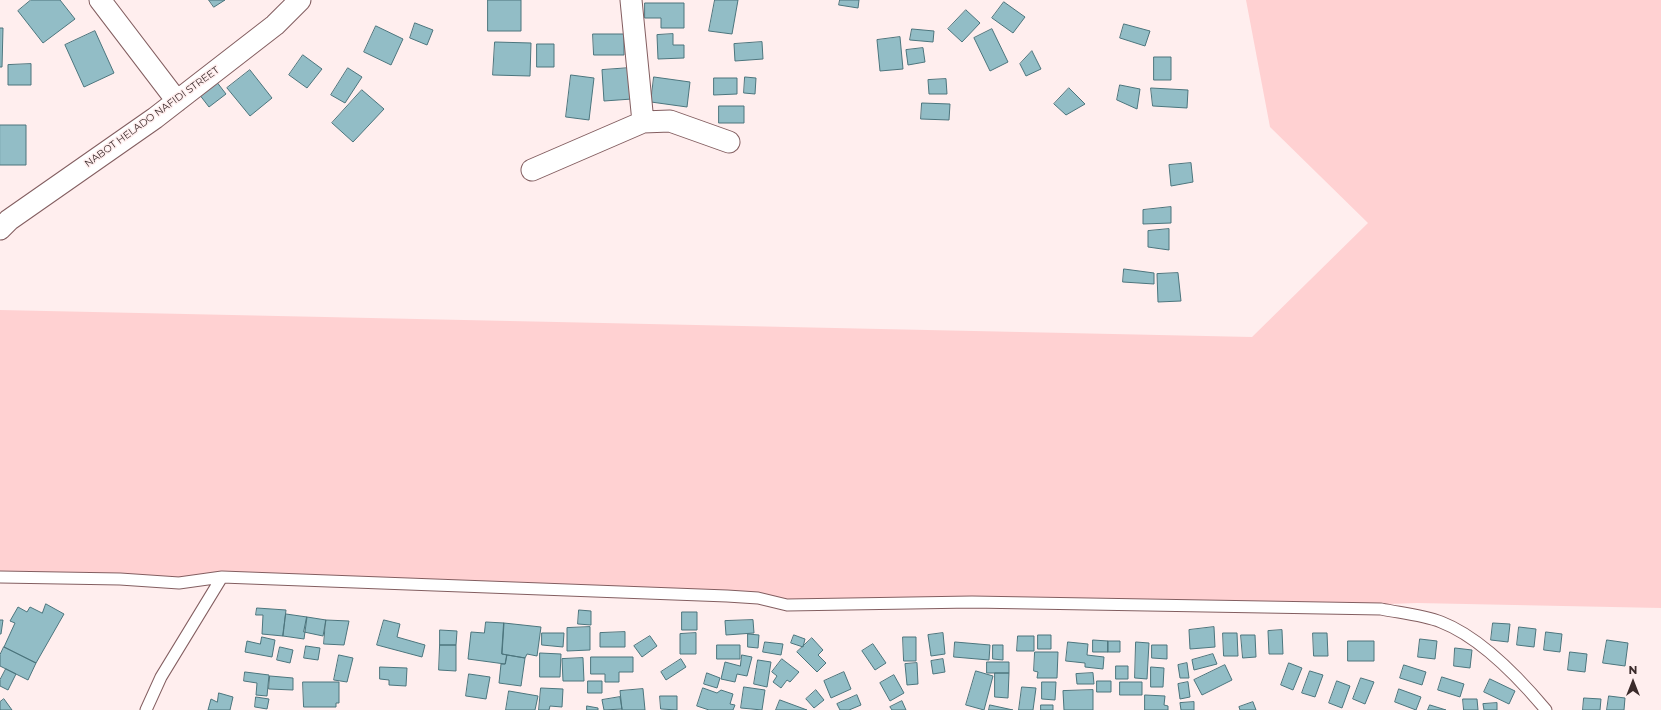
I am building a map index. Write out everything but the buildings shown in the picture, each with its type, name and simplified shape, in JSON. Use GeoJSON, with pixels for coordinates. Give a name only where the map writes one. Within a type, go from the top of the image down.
{"type":"FeatureCollection","features":[{"type":"Feature","properties":{"kind":"street"},"geometry":{"type":"LineString","coordinates":[[100,0],[177,101]]}},
{"type":"Feature","properties":{"kind":"street","name":"NABOT HELADO NAFIDI STREET"},"geometry":{"type":"LineString","coordinates":[[3,220],[177,101],[275,25],[300,0]]}},
{"type":"Feature","properties":{"kind":"street"},"geometry":{"type":"LineString","coordinates":[[631,0],[643,122]]}},
{"type":"Feature","properties":{"kind":"street"},"geometry":{"type":"LineString","coordinates":[[532,170],[643,122],[670,121],[729,142]]}},
{"type":"Feature","properties":{"kind":"lane"},"geometry":{"type":"LineString","coordinates":[[0,577],[120,579],[179,582],[222,577],[727,596],[758,598],[787,605],[972,602],[1381,609],[1441,622],[1467,635],[1495,657],[1546,710]]}},
{"type":"Feature","properties":{"kind":"lane"},"geometry":{"type":"LineString","coordinates":[[146,710],[161,677],[222,577]]}},
{"type":"Feature","properties":{"kind":"shaded area"},"geometry":{"type":"Polygon","coordinates":[[[1246,0],[1661,0],[1661,608],[1417,603],[1304,607],[787,605],[758,598],[222,577],[179,583],[0,577],[0,310],[1252,337],[1368,223],[1270,127],[1246,0]]]}}]}
